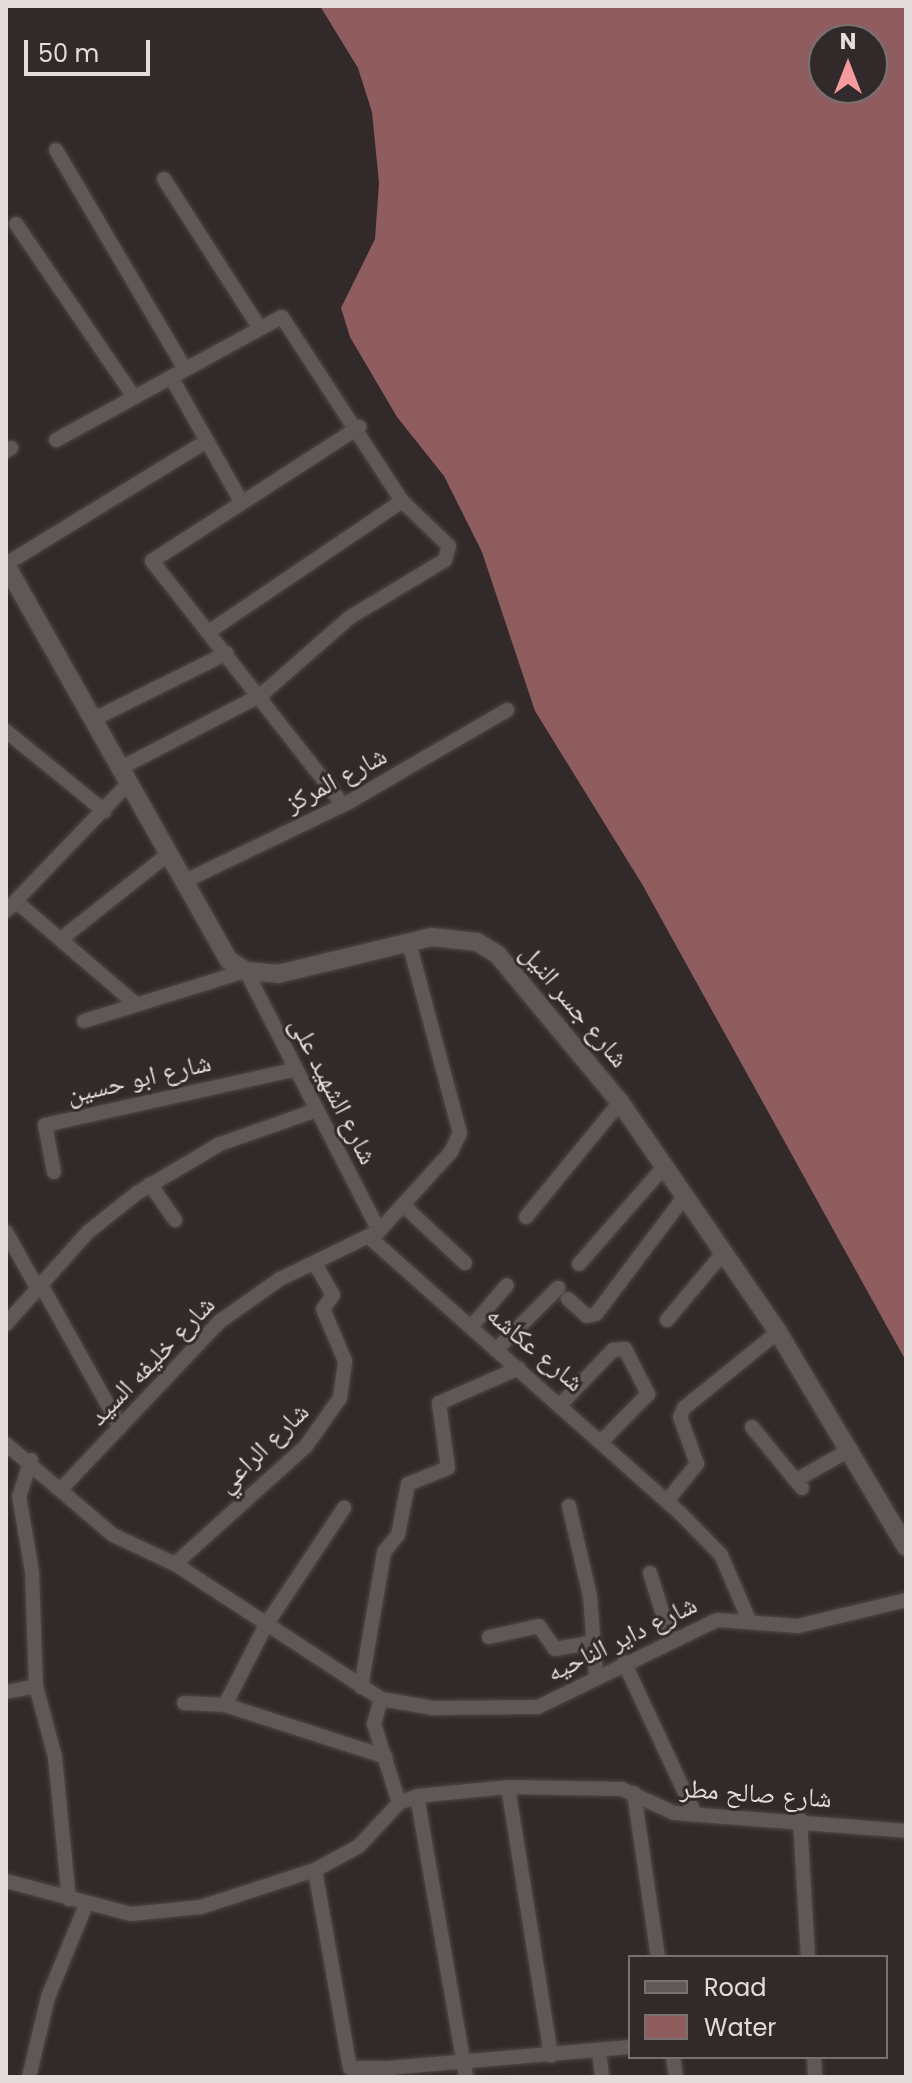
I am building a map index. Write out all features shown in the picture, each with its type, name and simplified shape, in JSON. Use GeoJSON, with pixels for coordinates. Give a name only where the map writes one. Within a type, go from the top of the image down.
{"type":"FeatureCollection","features":[{"type":"Feature","properties":{"kind":"street"},"geometry":{"type":"LineString","coordinates":[[56,150],[185,369]]}},
{"type":"Feature","properties":{"kind":"street"},"geometry":{"type":"LineString","coordinates":[[164,179],[259,327]]}},
{"type":"Feature","properties":{"kind":"street"},"geometry":{"type":"LineString","coordinates":[[16,224],[134,397]]}},
{"type":"Feature","properties":{"kind":"street"},"geometry":{"type":"LineString","coordinates":[[56,440],[278,317],[291,322],[359,427],[402,501],[446,539],[447,557],[349,618],[261,695],[123,777],[104,811],[13,907],[61,939],[137,1005]]}},
{"type":"Feature","properties":{"kind":"street"},"geometry":{"type":"LineString","coordinates":[[171,377],[241,501]]}},
{"type":"Feature","properties":{"kind":"street"},"geometry":{"type":"LineString","coordinates":[[337,797],[210,631],[156,572],[156,553],[359,427]]}},
{"type":"Feature","properties":{"kind":"street"},"geometry":{"type":"LineString","coordinates":[[207,441],[6,564],[223,953],[246,971]]}},
{"type":"Feature","properties":{"kind":"street"},"geometry":{"type":"LineString","coordinates":[[210,631],[402,501]]}},
{"type":"Feature","properties":{"kind":"street"},"geometry":{"type":"LineString","coordinates":[[94,719],[227,653]]}},
{"type":"Feature","properties":{"kind":"street","name":"شارع المركز"},"geometry":{"type":"LineString","coordinates":[[183,882],[349,802],[507,710]]}},
{"type":"Feature","properties":{"kind":"street"},"geometry":{"type":"LineString","coordinates":[[6,731],[104,811]]}},
{"type":"Feature","properties":{"kind":"street"},"geometry":{"type":"LineString","coordinates":[[61,939],[167,855]]}},
{"type":"Feature","properties":{"kind":"street","name":"شارع جسر النيل"},"geometry":{"type":"LineString","coordinates":[[246,971],[307,969],[409,943],[454,937],[497,954],[620,1102],[685,1196],[778,1332],[851,1449],[906,1547]]}},
{"type":"Feature","properties":{"kind":"street","name":"شارع خليفه السيد"},"geometry":{"type":"LineString","coordinates":[[63,1487],[219,1322],[280,1279],[316,1266],[374,1234],[403,1205],[460,1133],[409,943]]}},
{"type":"Feature","properties":{"kind":"street"},"geometry":{"type":"LineString","coordinates":[[84,1021],[246,971]]}},
{"type":"Feature","properties":{"kind":"street","name":"شارع الشهيد على"},"geometry":{"type":"LineString","coordinates":[[246,971],[374,1234]]}},
{"type":"Feature","properties":{"kind":"street","name":"شارع ابو حسين"},"geometry":{"type":"LineString","coordinates":[[54,1172],[45,1125],[293,1070]]}},
{"type":"Feature","properties":{"kind":"street"},"geometry":{"type":"LineString","coordinates":[[526,1217],[620,1102]]}},
{"type":"Feature","properties":{"kind":"street"},"geometry":{"type":"LineString","coordinates":[[6,1324],[38,1284],[88,1232],[150,1184],[220,1144],[314,1111]]}},
{"type":"Feature","properties":{"kind":"street"},"geometry":{"type":"LineString","coordinates":[[579,1264],[664,1167]]}},
{"type":"Feature","properties":{"kind":"street"},"geometry":{"type":"LineString","coordinates":[[150,1184],[175,1220]]}},
{"type":"Feature","properties":{"kind":"street"},"geometry":{"type":"LineString","coordinates":[[496,1350],[563,1293],[587,1316],[596,1314],[685,1196]]}},
{"type":"Feature","properties":{"kind":"street"},"geometry":{"type":"LineString","coordinates":[[403,1205],[465,1263]]}},
{"type":"Feature","properties":{"kind":"street"},"geometry":{"type":"LineString","coordinates":[[6,1232],[120,1427]]}},
{"type":"Feature","properties":{"kind":"street","name":"شارع عكاشه"},"geometry":{"type":"LineString","coordinates":[[374,1234],[496,1350],[604,1439],[721,1555],[749,1620]]}},
{"type":"Feature","properties":{"kind":"street"},"geometry":{"type":"LineString","coordinates":[[667,1320],[723,1253]]}},
{"type":"Feature","properties":{"kind":"street","name":"شارع الراعي"},"geometry":{"type":"LineString","coordinates":[[175,1564],[306,1446],[340,1398],[345,1361],[323,1309],[333,1295],[316,1266]]}},
{"type":"Feature","properties":{"kind":"street"},"geometry":{"type":"LineString","coordinates":[[471,1327],[507,1285]]}},
{"type":"Feature","properties":{"kind":"street"},"geometry":{"type":"LineString","coordinates":[[667,1501],[697,1464],[680,1417],[684,1408],[778,1332]]}},
{"type":"Feature","properties":{"kind":"street"},"geometry":{"type":"LineString","coordinates":[[562,1403],[613,1350],[625,1349],[648,1394],[604,1439]]}},
{"type":"Feature","properties":{"kind":"street"},"geometry":{"type":"LineString","coordinates":[[361,1687],[384,1552],[398,1535],[408,1484],[448,1468],[439,1403],[519,1368]]}},
{"type":"Feature","properties":{"kind":"street"},"geometry":{"type":"LineString","coordinates":[[752,1427],[799,1484],[851,1449]]}},
{"type":"Feature","properties":{"kind":"street","name":"شارع داير الناحيه"},"geometry":{"type":"LineString","coordinates":[[6,1444],[63,1487],[105,1530],[175,1564],[381,1699],[528,1709],[717,1620],[798,1626],[906,1600]]}},
{"type":"Feature","properties":{"kind":"street"},"geometry":{"type":"LineString","coordinates":[[31,1460],[19,1496],[32,1572],[36,1686],[55,1757],[69,1899]]}},
{"type":"Feature","properties":{"kind":"street"},"geometry":{"type":"LineString","coordinates":[[618,1476],[632,1466]]}},
{"type":"Feature","properties":{"kind":"street"},"geometry":{"type":"LineString","coordinates":[[569,1506],[594,1642],[596,1676]]}},
{"type":"Feature","properties":{"kind":"street"},"geometry":{"type":"LineString","coordinates":[[225,1705],[266,1625],[344,1508]]}},
{"type":"Feature","properties":{"kind":"street"},"geometry":{"type":"LineString","coordinates":[[650,1573],[671,1640]]}},
{"type":"Feature","properties":{"kind":"street"},"geometry":{"type":"LineString","coordinates":[[489,1637],[539,1626],[555,1649],[594,1642]]}},
{"type":"Feature","properties":{"kind":"street"},"geometry":{"type":"LineString","coordinates":[[624,1662],[695,1814]]}},
{"type":"Feature","properties":{"kind":"street"},"geometry":{"type":"LineString","coordinates":[[6,1692],[36,1686]]}},
{"type":"Feature","properties":{"kind":"street"},"geometry":{"type":"LineString","coordinates":[[6,1881],[86,1905],[131,1914],[201,1907],[315,1870],[359,1846],[399,1803],[374,1724],[381,1699]]}},
{"type":"Feature","properties":{"kind":"street"},"geometry":{"type":"LineString","coordinates":[[184,1703],[225,1705],[386,1757]]}},
{"type":"Feature","properties":{"kind":"street"},"geometry":{"type":"LineString","coordinates":[[508,1787],[551,2056]]}},
{"type":"Feature","properties":{"kind":"street","name":"شارع صالح مطر"},"geometry":{"type":"LineString","coordinates":[[399,1803],[417,1796],[508,1787],[634,1793],[663,1811],[800,1819],[906,1831]]}},
{"type":"Feature","properties":{"kind":"street"},"geometry":{"type":"LineString","coordinates":[[634,1793],[658,1955]]}},
{"type":"Feature","properties":{"kind":"street"},"geometry":{"type":"LineString","coordinates":[[417,1796],[465,2070]]}},
{"type":"Feature","properties":{"kind":"street"},"geometry":{"type":"LineString","coordinates":[[800,1819],[808,1955]]}},
{"type":"Feature","properties":{"kind":"street"},"geometry":{"type":"LineString","coordinates":[[315,1870],[350,2068],[390,2073],[465,2070],[628,2047]]}},
{"type":"Feature","properties":{"kind":"street"},"geometry":{"type":"LineString","coordinates":[[29,2077],[48,1997],[86,1905]]}},
{"type":"Feature","properties":{"kind":"street"},"geometry":{"type":"LineString","coordinates":[[599,2051],[602,2077]]}},
{"type":"Feature","properties":{"kind":"water"},"geometry":{"type":"Polygon","coordinates":[[[320,6],[906,6],[906,1361],[642,884],[535,711],[482,552],[444,476],[397,417],[350,337],[341,308],[375,239],[379,183],[372,112],[358,68],[320,6]]]}}]}
